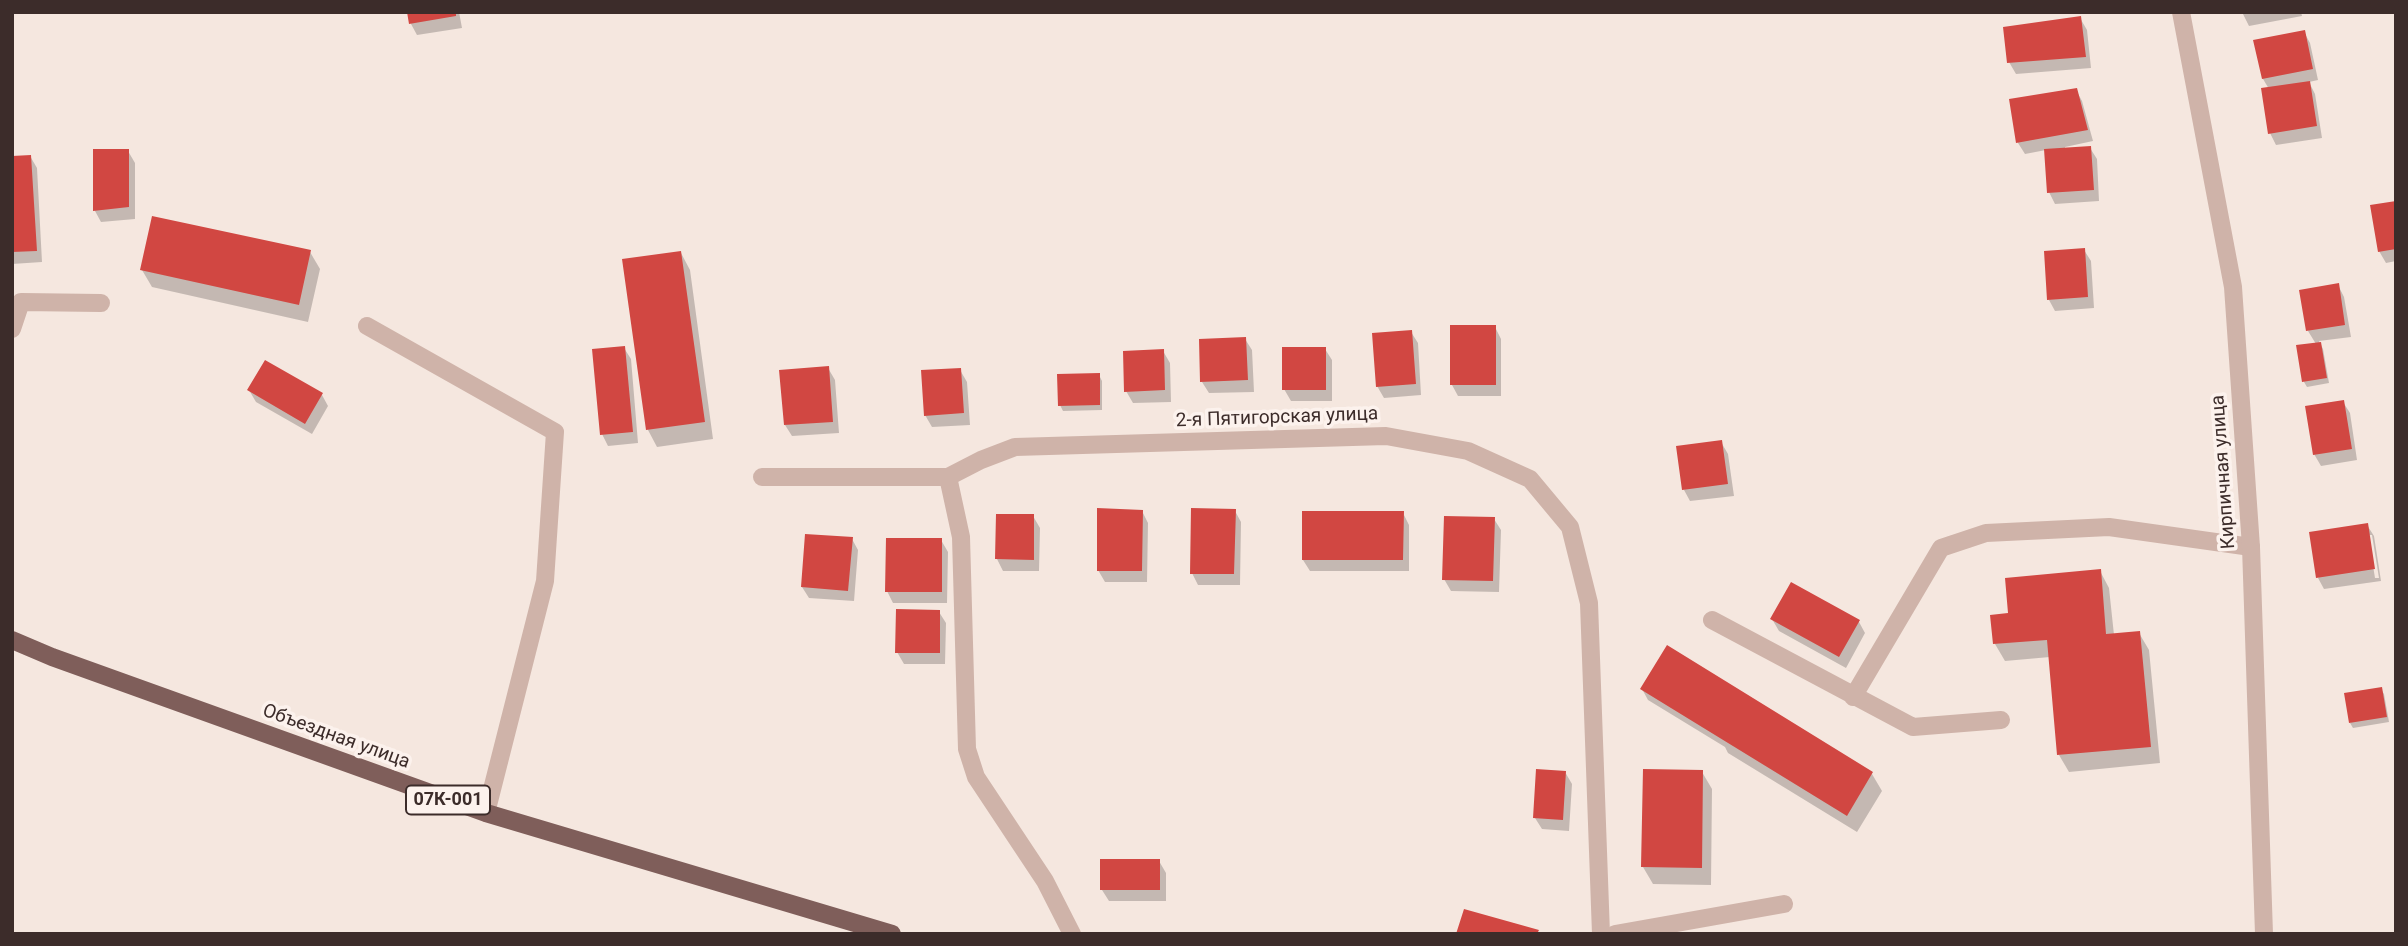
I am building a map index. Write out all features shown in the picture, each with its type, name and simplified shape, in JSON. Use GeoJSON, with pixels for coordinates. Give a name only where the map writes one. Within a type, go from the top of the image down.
{"type":"FeatureCollection","features":[{"type":"Feature","properties":{"kind":"main road","name":"Объездная улица"},"geometry":{"type":"LineString","coordinates":[[12,640],[52,657],[486,813],[892,934]]}},
{"type":"Feature","properties":{"kind":"street","name":"Кирпичная улица"},"geometry":{"type":"LineString","coordinates":[[2181,12],[2233,287],[2251,547],[2264,934]]}},
{"type":"Feature","properties":{"kind":"street"},"geometry":{"type":"LineString","coordinates":[[12,329],[21,302],[101,303]]}},
{"type":"Feature","properties":{"kind":"street"},"geometry":{"type":"LineString","coordinates":[[367,326],[555,432],[545,581],[486,813]]}},
{"type":"Feature","properties":{"kind":"street","name":"2-я Пятигорская улица"},"geometry":{"type":"LineString","coordinates":[[762,477],[948,477],[1015,447],[1386,436],[1468,451],[1530,479],[1570,527],[1589,603],[1601,934]]}},
{"type":"Feature","properties":{"kind":"street"},"geometry":{"type":"LineString","coordinates":[[948,477],[961,537],[967,749],[976,777],[1045,881],[1072,934]]}},
{"type":"Feature","properties":{"kind":"street"},"geometry":{"type":"LineString","coordinates":[[1853,697],[1941,548],[1986,533],[2109,527],[2251,547]]}},
{"type":"Feature","properties":{"kind":"street"},"geometry":{"type":"LineString","coordinates":[[1712,620],[1913,727],[2001,720]]}},
{"type":"Feature","properties":{"kind":"street"},"geometry":{"type":"LineString","coordinates":[[1615,934],[1784,904]]}},
{"type":"Feature","properties":{"kind":"building"},"geometry":{"type":"Polygon","coordinates":[[[407,12],[456,12],[456,16],[409,24],[407,12]]]}},
{"type":"Feature","properties":{"kind":"building"},"geometry":{"type":"Polygon","coordinates":[[[2081,16],[2086,57],[2007,63],[2003,27],[2081,16]]]}},
{"type":"Feature","properties":{"kind":"building"},"geometry":{"type":"Polygon","coordinates":[[[2305,30],[2313,69],[2262,79],[2253,40],[2305,30]]]}},
{"type":"Feature","properties":{"kind":"building"},"geometry":{"type":"Polygon","coordinates":[[[2310,81],[2317,126],[2268,134],[2261,88],[2310,81]]]}},
{"type":"Feature","properties":{"kind":"building"},"geometry":{"type":"Polygon","coordinates":[[[2077,88],[2088,130],[2016,143],[2009,99],[2077,88]]]}},
{"type":"Feature","properties":{"kind":"building"},"geometry":{"type":"Polygon","coordinates":[[[2091,146],[2094,190],[2047,193],[2044,149],[2091,146]]]}},
{"type":"Feature","properties":{"kind":"building"},"geometry":{"type":"Polygon","coordinates":[[[93,149],[129,149],[129,207],[93,211],[93,149]]]}},
{"type":"Feature","properties":{"kind":"building"},"geometry":{"type":"Polygon","coordinates":[[[31,155],[37,251],[12,252],[12,156],[31,155]]]}},
{"type":"Feature","properties":{"kind":"building"},"geometry":{"type":"Polygon","coordinates":[[[2396,201],[2396,249],[2378,252],[2370,205],[2396,201]]]}},
{"type":"Feature","properties":{"kind":"building"},"geometry":{"type":"Polygon","coordinates":[[[152,216],[311,250],[299,305],[140,270],[152,216]]]}},
{"type":"Feature","properties":{"kind":"building"},"geometry":{"type":"Polygon","coordinates":[[[2085,248],[2088,297],[2047,300],[2044,251],[2085,248]]]}},
{"type":"Feature","properties":{"kind":"building"},"geometry":{"type":"Polygon","coordinates":[[[681,251],[705,422],[646,430],[622,259],[681,251]]]}},
{"type":"Feature","properties":{"kind":"building"},"geometry":{"type":"Polygon","coordinates":[[[2339,283],[2345,325],[2306,331],[2299,290],[2339,283]]]}},
{"type":"Feature","properties":{"kind":"building"},"geometry":{"type":"Polygon","coordinates":[[[1450,325],[1496,325],[1496,385],[1450,385],[1450,325]]]}},
{"type":"Feature","properties":{"kind":"building"},"geometry":{"type":"Polygon","coordinates":[[[1412,330],[1416,384],[1376,387],[1372,333],[1412,330]]]}},
{"type":"Feature","properties":{"kind":"building"},"geometry":{"type":"Polygon","coordinates":[[[1246,337],[1248,380],[1200,382],[1199,339],[1246,337]]]}},
{"type":"Feature","properties":{"kind":"building"},"geometry":{"type":"Polygon","coordinates":[[[2321,342],[2327,378],[2302,382],[2296,345],[2321,342]]]}},
{"type":"Feature","properties":{"kind":"building"},"geometry":{"type":"Polygon","coordinates":[[[625,346],[633,432],[600,435],[592,349],[625,346]]]}},
{"type":"Feature","properties":{"kind":"building"},"geometry":{"type":"Polygon","coordinates":[[[1282,347],[1326,347],[1326,390],[1282,390],[1282,347]]]}},
{"type":"Feature","properties":{"kind":"building"},"geometry":{"type":"Polygon","coordinates":[[[1164,349],[1165,390],[1124,392],[1123,351],[1164,349]]]}},
{"type":"Feature","properties":{"kind":"building"},"geometry":{"type":"Polygon","coordinates":[[[265,360],[323,393],[305,424],[247,390],[265,360]]]}},
{"type":"Feature","properties":{"kind":"building"},"geometry":{"type":"Polygon","coordinates":[[[829,366],[833,422],[784,425],[779,370],[829,366]]]}},
{"type":"Feature","properties":{"kind":"building"},"geometry":{"type":"Polygon","coordinates":[[[961,368],[964,413],[924,416],[921,370],[961,368]]]}},
{"type":"Feature","properties":{"kind":"building"},"geometry":{"type":"Polygon","coordinates":[[[1100,373],[1100,405],[1058,406],[1057,374],[1100,373]]]}},
{"type":"Feature","properties":{"kind":"building"},"geometry":{"type":"Polygon","coordinates":[[[2344,400],[2352,449],[2313,455],[2305,406],[2344,400]]]}},
{"type":"Feature","properties":{"kind":"building"},"geometry":{"type":"Polygon","coordinates":[[[1722,440],[1728,484],[1682,490],[1676,446],[1722,440]]]}},
{"type":"Feature","properties":{"kind":"building"},"geometry":{"type":"Polygon","coordinates":[[[1097,508],[1143,510],[1142,571],[1097,571],[1097,508]]]}},
{"type":"Feature","properties":{"kind":"building"},"geometry":{"type":"Polygon","coordinates":[[[1191,508],[1236,509],[1234,574],[1190,574],[1191,508]]]}},
{"type":"Feature","properties":{"kind":"building"},"geometry":{"type":"Polygon","coordinates":[[[1302,511],[1404,511],[1403,560],[1302,560],[1302,511]]]}},
{"type":"Feature","properties":{"kind":"building"},"geometry":{"type":"Polygon","coordinates":[[[996,514],[1034,514],[1034,560],[995,559],[996,514]]]}},
{"type":"Feature","properties":{"kind":"building"},"geometry":{"type":"Polygon","coordinates":[[[1444,516],[1495,517],[1493,581],[1442,580],[1444,516]]]}},
{"type":"Feature","properties":{"kind":"building"},"geometry":{"type":"Polygon","coordinates":[[[2368,523],[2375,569],[2316,578],[2309,532],[2368,523]]]}},
{"type":"Feature","properties":{"kind":"building"},"geometry":{"type":"Polygon","coordinates":[[[805,534],[853,537],[848,591],[801,587],[805,534]]]}},
{"type":"Feature","properties":{"kind":"building"},"geometry":{"type":"Polygon","coordinates":[[[886,538],[942,538],[942,592],[885,592],[886,538]]]}},
{"type":"Feature","properties":{"kind":"building"},"geometry":{"type":"Polygon","coordinates":[[[2101,569],[2106,634],[2140,631],[2151,747],[2057,755],[2047,640],[1993,644],[1990,615],[2008,613],[2005,578],[2101,569]]]}},
{"type":"Feature","properties":{"kind":"building"},"geometry":{"type":"Polygon","coordinates":[[[1791,582],[1860,620],[1839,657],[1770,619],[1791,582]]]}},
{"type":"Feature","properties":{"kind":"building"},"geometry":{"type":"Polygon","coordinates":[[[896,609],[940,610],[940,653],[895,653],[896,609]]]}},
{"type":"Feature","properties":{"kind":"building"},"geometry":{"type":"Polygon","coordinates":[[[1667,645],[1873,772],[1847,816],[1640,689],[1667,645]]]}},
{"type":"Feature","properties":{"kind":"building"},"geometry":{"type":"Polygon","coordinates":[[[2382,687],[2387,717],[2349,723],[2344,693],[2382,687]]]}},
{"type":"Feature","properties":{"kind":"building"},"geometry":{"type":"Polygon","coordinates":[[[1536,769],[1566,771],[1563,820],[1533,818],[1536,769]]]}},
{"type":"Feature","properties":{"kind":"building"},"geometry":{"type":"Polygon","coordinates":[[[1643,769],[1703,770],[1702,868],[1641,867],[1643,769]]]}},
{"type":"Feature","properties":{"kind":"building"},"geometry":{"type":"Polygon","coordinates":[[[1100,859],[1160,859],[1160,890],[1100,890],[1100,859]]]}},
{"type":"Feature","properties":{"kind":"building"},"geometry":{"type":"Polygon","coordinates":[[[1464,909],[1539,930],[1537,934],[1456,934],[1464,909]]]}}]}
